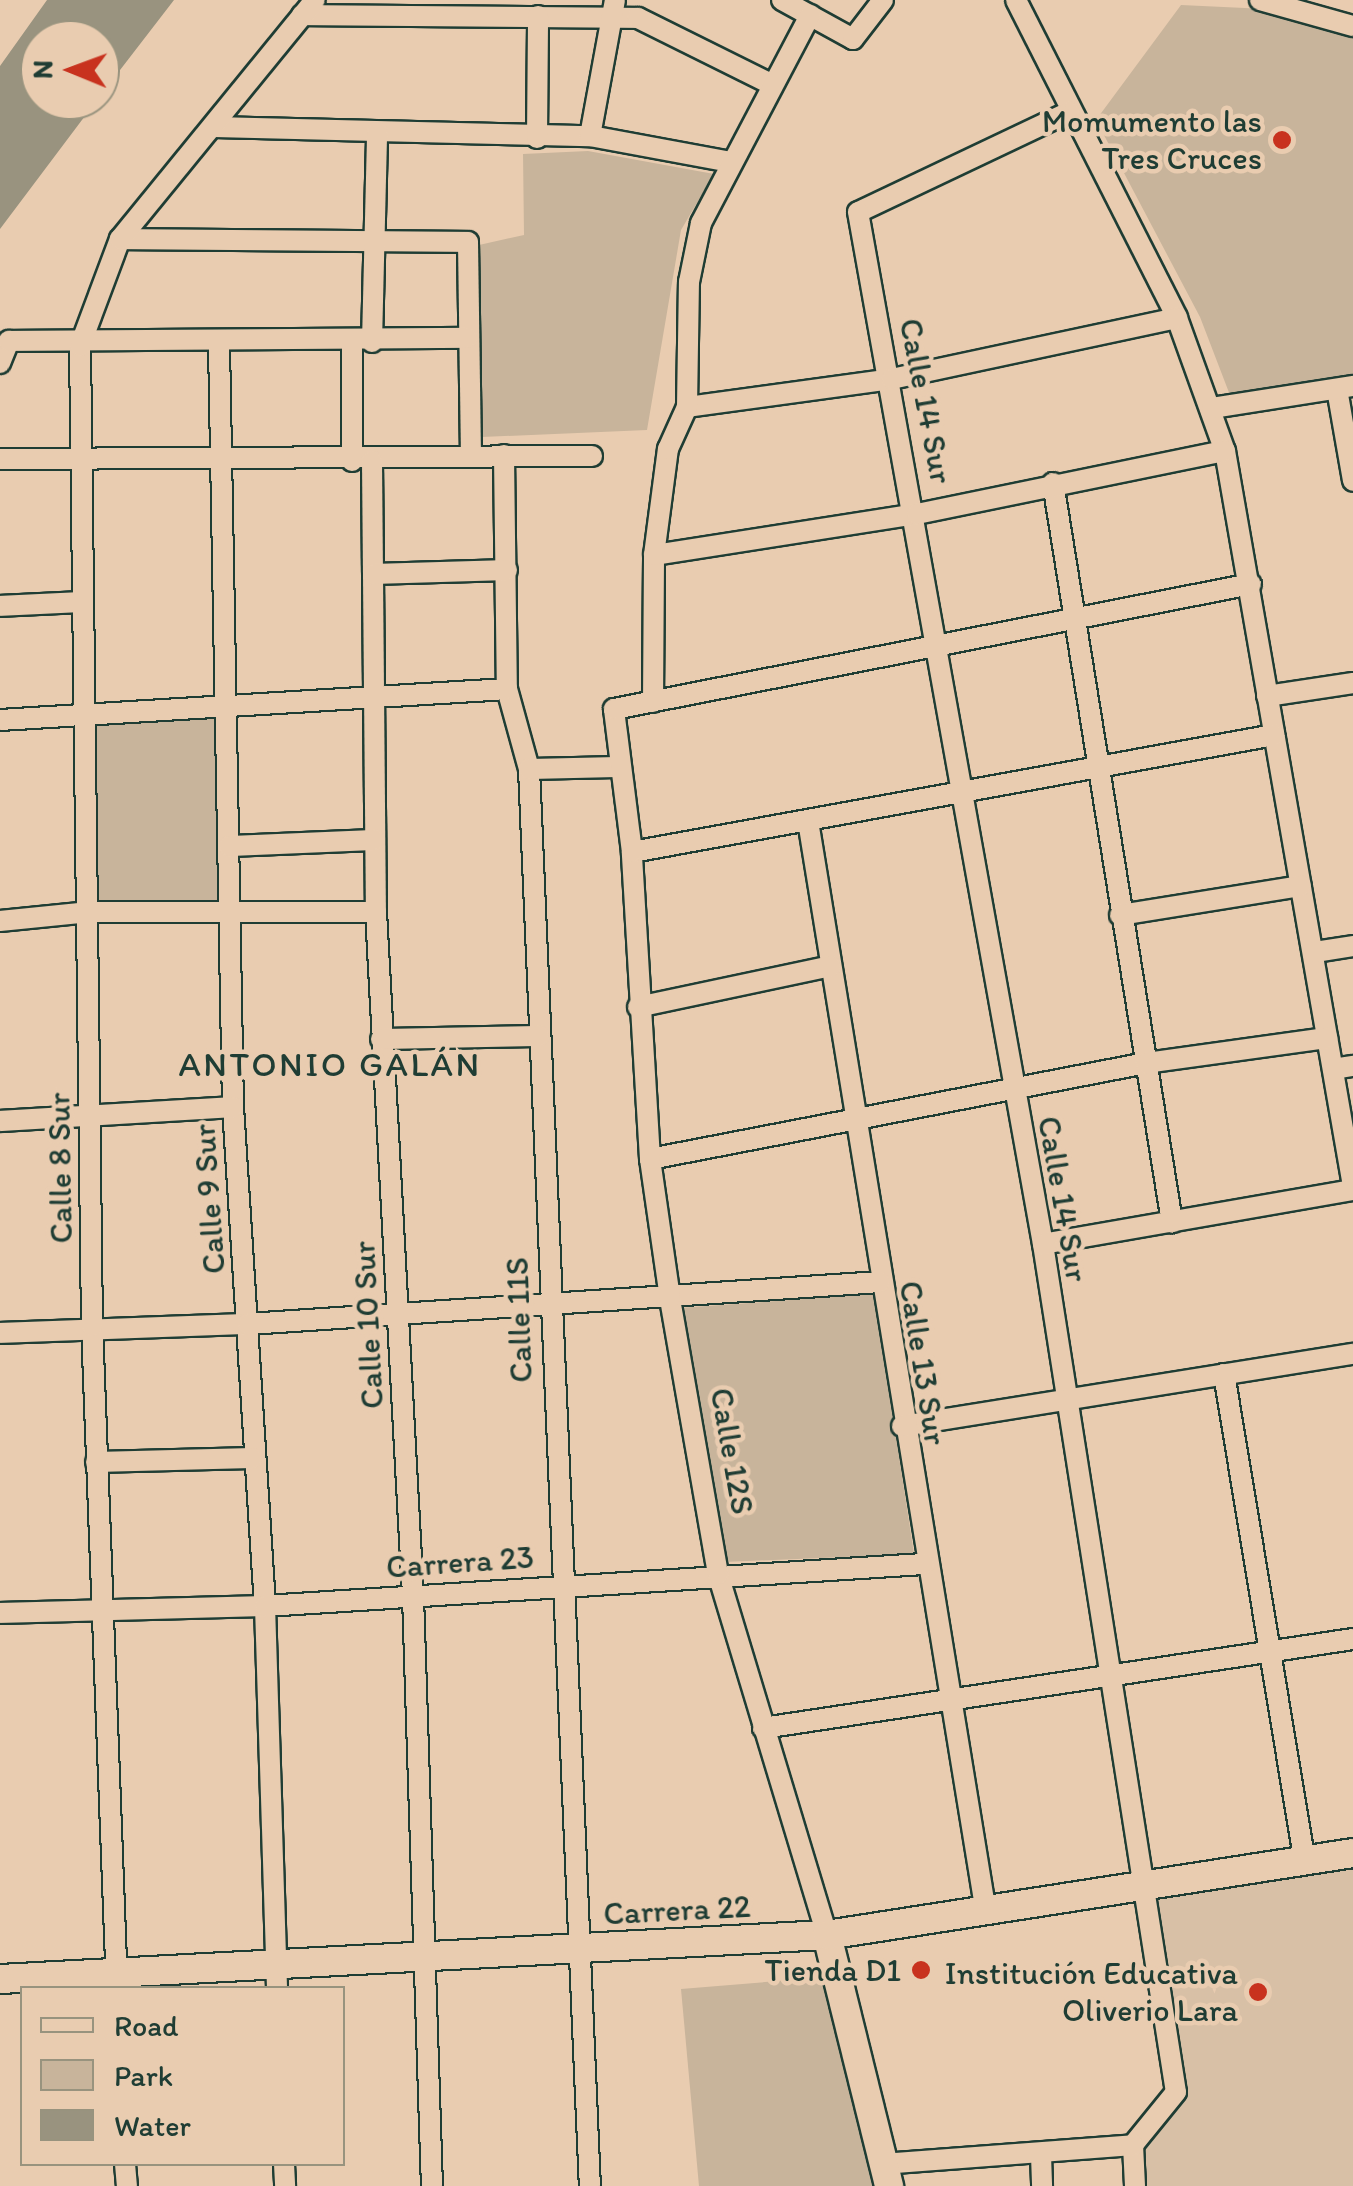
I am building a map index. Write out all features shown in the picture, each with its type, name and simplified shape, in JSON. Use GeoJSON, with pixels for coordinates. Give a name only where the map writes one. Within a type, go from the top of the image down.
{"type":"FeatureCollection","features":[{"type":"Feature","properties":{"kind":"street"},"geometry":{"type":"LineString","coordinates":[[782,0],[853,39],[883,0]]}},
{"type":"Feature","properties":{"kind":"street"},"geometry":{"type":"LineString","coordinates":[[1016,0],[1069,112],[1177,318],[1212,408],[1251,584],[1327,1038],[1343,1068],[1353,1188],[1043,1244]]}},
{"type":"Feature","properties":{"kind":"street"},"geometry":{"type":"LineString","coordinates":[[1260,0],[1353,26]]}},
{"type":"Feature","properties":{"kind":"street"},"geometry":{"type":"LineString","coordinates":[[308,8],[538,16],[613,8],[771,84]]}},
{"type":"Feature","properties":{"kind":"street","name":"Calle 8 Sur"},"geometry":{"type":"LineString","coordinates":[[116,1981],[92,1326],[90,912],[80,346],[120,238],[308,8]]}},
{"type":"Feature","properties":{"kind":"street"},"geometry":{"type":"LineString","coordinates":[[590,136],[613,8]]}},
{"type":"Feature","properties":{"kind":"street"},"geometry":{"type":"LineString","coordinates":[[537,138],[538,16]]}},
{"type":"Feature","properties":{"kind":"street"},"geometry":{"type":"LineString","coordinates":[[810,16],[701,223],[689,282],[687,407],[668,449],[654,555],[653,702],[1251,584]]}},
{"type":"Feature","properties":{"kind":"street","name":"Calle 14 Sur"},"geometry":{"type":"LineString","coordinates":[[1069,112],[858,212],[917,514],[1013,1088],[1043,1244],[1064,1400],[1176,2092],[1132,2145]]}},
{"type":"Feature","properties":{"kind":"street"},"geometry":{"type":"LineString","coordinates":[[214,127],[537,138],[590,136],[730,162]]}},
{"type":"Feature","properties":{"kind":"street","name":"Calle 10 Sur"},"geometry":{"type":"LineString","coordinates":[[377,132],[374,240],[362,342],[362,461],[374,574],[376,912],[413,1596],[432,2186]]}},
{"type":"Feature","properties":{"kind":"street"},"geometry":{"type":"LineString","coordinates":[[120,238],[468,242],[466,338],[471,455]]}},
{"type":"Feature","properties":{"kind":"street"},"geometry":{"type":"LineString","coordinates":[[687,407],[892,378],[1177,318]]}},
{"type":"Feature","properties":{"kind":"street"},"geometry":{"type":"LineString","coordinates":[[0,363],[9,342],[80,346],[466,338]]}},
{"type":"Feature","properties":{"kind":"street","name":"Calle 9 Sur"},"geometry":{"type":"LineString","coordinates":[[219,344],[234,1107],[252,1458],[265,1606],[277,1978]]}},
{"type":"Feature","properties":{"kind":"street"},"geometry":{"type":"LineString","coordinates":[[1212,408],[1345,388],[1353,481]]}},
{"type":"Feature","properties":{"kind":"street"},"geometry":{"type":"LineString","coordinates":[[654,555],[917,514],[1053,483],[1224,451]]}},
{"type":"Feature","properties":{"kind":"street"},"geometry":{"type":"LineString","coordinates":[[0,459],[362,461],[471,455],[592,456]]}},
{"type":"Feature","properties":{"kind":"street","name":"Calle 11S"},"geometry":{"type":"LineString","coordinates":[[504,455],[507,689],[529,769],[559,1585],[590,2186]]}},
{"type":"Feature","properties":{"kind":"street"},"geometry":{"type":"LineString","coordinates":[[1053,483],[1172,1222]]}},
{"type":"Feature","properties":{"kind":"street"},"geometry":{"type":"LineString","coordinates":[[374,574],[507,570]]}},
{"type":"Feature","properties":{"kind":"street"},"geometry":{"type":"LineString","coordinates":[[0,606],[82,602]]}},
{"type":"Feature","properties":{"kind":"street"},"geometry":{"type":"LineString","coordinates":[[1267,696],[1353,682]]}},
{"type":"Feature","properties":{"kind":"street"},"geometry":{"type":"LineString","coordinates":[[0,720],[225,703],[507,689]]}},
{"type":"Feature","properties":{"kind":"street","name":"Calle 12S"},"geometry":{"type":"LineString","coordinates":[[653,702],[614,709],[618,767],[632,852],[638,1007],[650,1159],[670,1298],[718,1574],[827,1936],[885,2175]]}},
{"type":"Feature","properties":{"kind":"street"},"geometry":{"type":"LineString","coordinates":[[632,852],[1274,735]]}},
{"type":"Feature","properties":{"kind":"street"},"geometry":{"type":"LineString","coordinates":[[529,769],[618,767]]}},
{"type":"Feature","properties":{"kind":"street","name":"Calle 13 Sur"},"geometry":{"type":"LineString","coordinates":[[808,821],[924,1564],[986,1914]]}},
{"type":"Feature","properties":{"kind":"street"},"geometry":{"type":"LineString","coordinates":[[229,846],[375,840]]}},
{"type":"Feature","properties":{"kind":"street"},"geometry":{"type":"LineString","coordinates":[[1120,915],[1300,886]]}},
{"type":"Feature","properties":{"kind":"street"},"geometry":{"type":"LineString","coordinates":[[0,921],[90,912],[376,912]]}},
{"type":"Feature","properties":{"kind":"street"},"geometry":{"type":"LineString","coordinates":[[1315,952],[1353,946]]}},
{"type":"Feature","properties":{"kind":"street"},"geometry":{"type":"LineString","coordinates":[[638,1007],[831,966]]}},
{"type":"Feature","properties":{"kind":"street"},"geometry":{"type":"LineString","coordinates":[[381,1039],[539,1036]]}},
{"type":"Feature","properties":{"kind":"street"},"geometry":{"type":"LineString","coordinates":[[650,1159],[1146,1062],[1327,1038]]}},
{"type":"Feature","properties":{"kind":"street"},"geometry":{"type":"LineString","coordinates":[[0,1121],[234,1107]]}},
{"type":"Feature","properties":{"kind":"street"},"geometry":{"type":"LineString","coordinates":[[0,1332],[92,1326],[248,1324],[880,1282]]}},
{"type":"Feature","properties":{"kind":"street"},"geometry":{"type":"LineString","coordinates":[[902,1426],[1353,1354]]}},
{"type":"Feature","properties":{"kind":"street"},"geometry":{"type":"LineString","coordinates":[[1224,1374],[1305,1861]]}},
{"type":"Feature","properties":{"kind":"street"},"geometry":{"type":"LineString","coordinates":[[96,1462],[252,1458]]}},
{"type":"Feature","properties":{"kind":"street","name":"Carrera 23"},"geometry":{"type":"LineString","coordinates":[[0,1613],[103,1606],[265,1606],[718,1574],[924,1564]]}},
{"type":"Feature","properties":{"kind":"street"},"geometry":{"type":"LineString","coordinates":[[762,1728],[1353,1639]]}},
{"type":"Feature","properties":{"kind":"street","name":"Carrera 22"},"geometry":{"type":"LineString","coordinates":[[0,1980],[277,1978],[425,1960],[827,1936],[986,1914],[1142,1883],[1353,1853]]}},
{"type":"Feature","properties":{"kind":"street"},"geometry":{"type":"LineString","coordinates":[[885,2175],[1132,2145],[1135,2186]]}},
{"type":"Feature","properties":{"kind":"street"},"geometry":{"type":"LineString","coordinates":[[1041,2154],[1042,2186]]}},
{"type":"Feature","properties":{"kind":"shaded area","name":"Institución Educativa Oliverio Lara"},"geometry":{"type":"Polygon","coordinates":[[[1353,1862],[1353,2186],[1142,2186],[1139,2143],[1180,2092],[1148,1892],[1353,1862]]]}},
{"type":"Feature","properties":{"kind":"green space"},"geometry":{"type":"Polygon","coordinates":[[[1181,5],[1266,9],[1353,34],[1353,385],[1233,403],[1200,317],[1096,120],[1181,5]]]}},
{"type":"Feature","properties":{"kind":"green space"},"geometry":{"type":"Polygon","coordinates":[[[588,151],[714,174],[681,230],[647,430],[482,437],[479,245],[524,235],[523,154],[588,151]]]}},
{"type":"Feature","properties":{"kind":"green space"},"geometry":{"type":"Polygon","coordinates":[[[225,703],[230,912],[90,912],[85,715],[225,703]]]}},
{"type":"Feature","properties":{"kind":"green space"},"geometry":{"type":"Polygon","coordinates":[[[874,1294],[914,1554],[724,1562],[679,1308],[874,1294]]]}},
{"type":"Feature","properties":{"kind":"green space"},"geometry":{"type":"Polygon","coordinates":[[[827,1977],[878,2186],[699,2186],[681,1989],[827,1977]]]}},
{"type":"Feature","properties":{"kind":"water"},"geometry":{"type":"Polygon","coordinates":[[[47,0],[174,0],[120,70],[120,20],[33,20],[47,0]]]}},
{"type":"Feature","properties":{"kind":"water"},"geometry":{"type":"Polygon","coordinates":[[[20,38],[20,120],[82,120],[0,229],[0,66],[20,38]]]}},
{"type":"Feature","properties":{"kind":"place","name":"Momumento las Tres Cruces"},"geometry":{"type":"Point","coordinates":[1282,140]}},
{"type":"Feature","properties":{"kind":"place","name":"Tienda D1"},"geometry":{"type":"Point","coordinates":[921,1970]}},
{"type":"Feature","properties":{"kind":"place","name":"Institución Educativa Oliverio Lara"},"geometry":{"type":"Point","coordinates":[1258,1992]}},
{"type":"Feature","properties":{"kind":"district","name":"ANTONIO GALÁN"},"geometry":{"type":"Point","coordinates":[330,1064]}}]}
